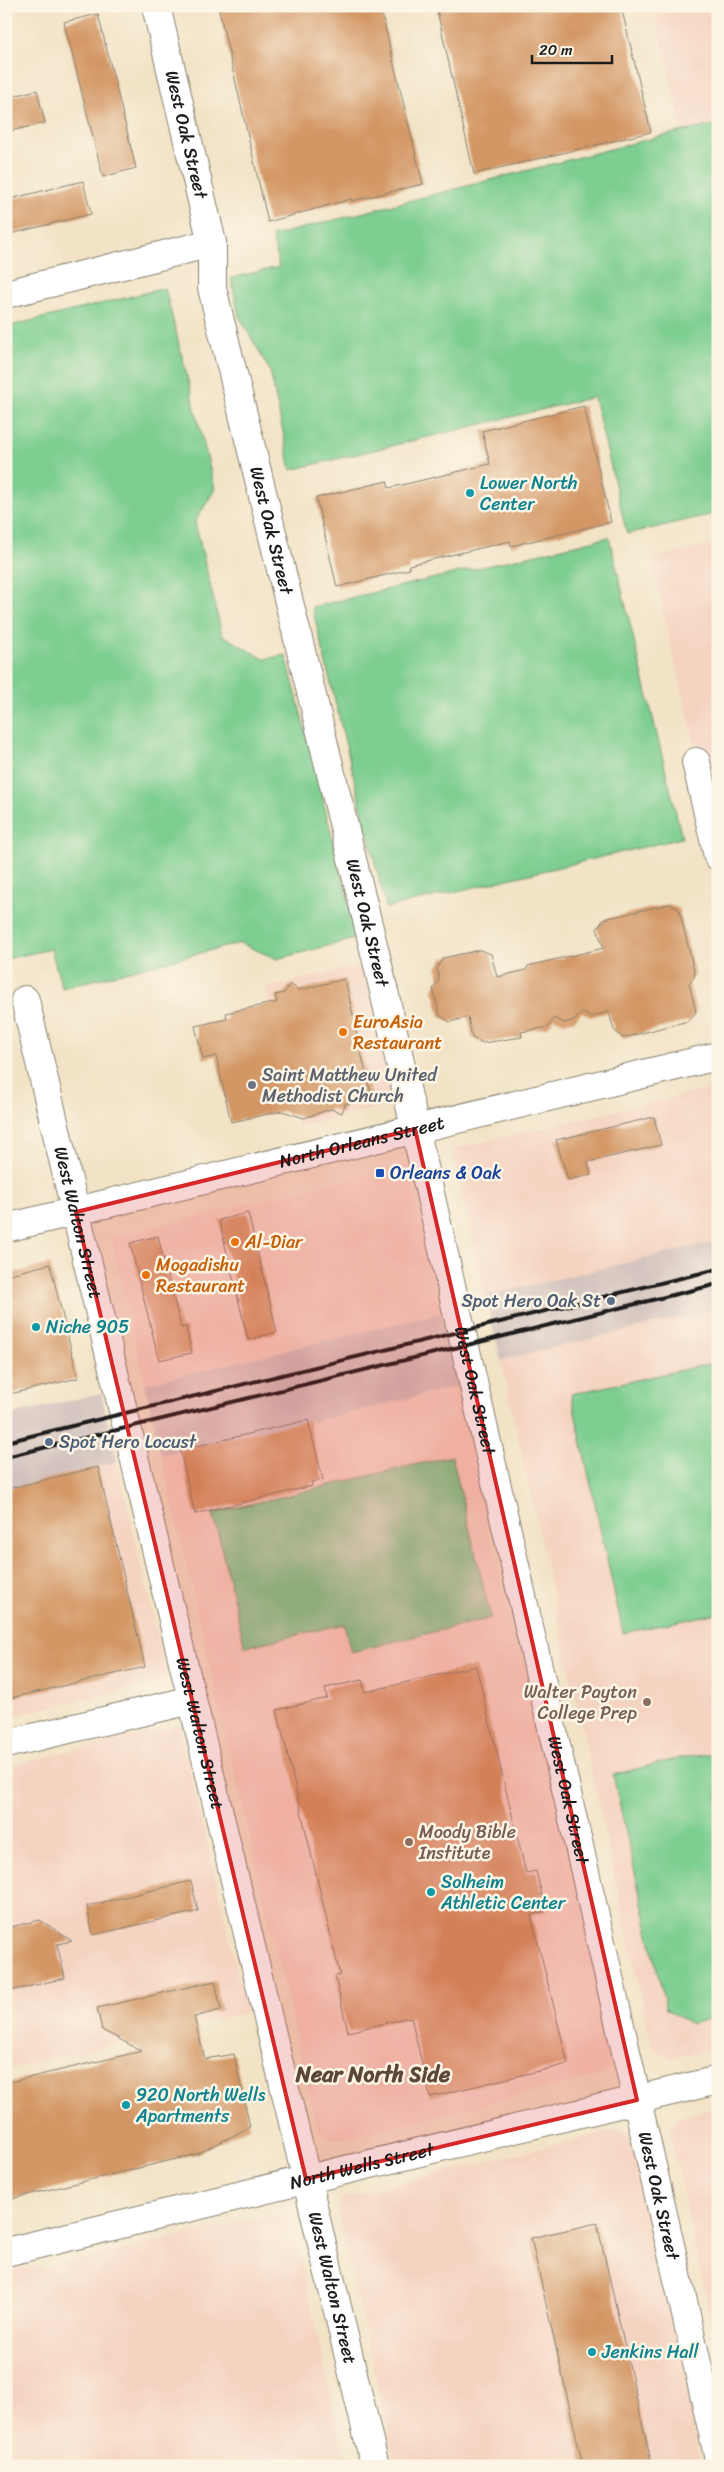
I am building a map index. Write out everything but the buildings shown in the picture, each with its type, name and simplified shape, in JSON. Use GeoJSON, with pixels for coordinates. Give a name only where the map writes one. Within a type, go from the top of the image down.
{"type":"FeatureCollection","features":[{"type":"Feature","properties":{"kind":"street","name":"West Oak Street"},"geometry":{"type":"LineString","coordinates":[[156,6],[212,243],[212,288],[377,961],[718,2455]]}},
{"type":"Feature","properties":{"kind":"street"},"geometry":{"type":"LineString","coordinates":[[6,294],[212,243]]}},
{"type":"Feature","properties":{"kind":"street"},"geometry":{"type":"LineString","coordinates":[[696,762],[718,856]]}},
{"type":"Feature","properties":{"kind":"street","name":"West Walton Street"},"geometry":{"type":"LineString","coordinates":[[25,1000],[374,2466]]}},
{"type":"Feature","properties":{"kind":"street","name":"North Orleans Street"},"geometry":{"type":"LineString","coordinates":[[6,1228],[718,1056]]}},
{"type":"Feature","properties":{"kind":"street"},"geometry":{"type":"LineString","coordinates":[[6,1744],[192,1700]]}},
{"type":"Feature","properties":{"kind":"street","name":"North Wells Street"},"geometry":{"type":"LineString","coordinates":[[6,2252],[718,2080]]}},
{"type":"Feature","properties":{"kind":"highlighted area"},"geometry":{"type":"Polygon","coordinates":[[[415,1129],[637,2100],[306,2179],[76,1212],[415,1129]]]}},
{"type":"Feature","properties":{"kind":"shaded area"},"geometry":{"type":"Polygon","coordinates":[[[653,6],[718,6],[718,124],[683,132],[653,6]]]}},
{"type":"Feature","properties":{"kind":"shaded area"},"geometry":{"type":"Polygon","coordinates":[[[718,543],[718,752],[698,756],[650,559],[718,543]]]}},
{"type":"Feature","properties":{"kind":"shaded area"},"geometry":{"type":"Polygon","coordinates":[[[363,965],[394,1104],[298,1126],[266,988],[363,965]]]}},
{"type":"Feature","properties":{"kind":"shaded area"},"geometry":{"type":"Polygon","coordinates":[[[718,1087],[718,1241],[485,1296],[452,1149],[718,1087]]]}},
{"type":"Feature","properties":{"kind":"shaded area"},"geometry":{"type":"Polygon","coordinates":[[[408,1164],[441,1313],[145,1384],[111,1237],[408,1164]]]}},
{"type":"Feature","properties":{"kind":"shaded area","name":"Spot Hero Oak St"},"geometry":{"type":"Polygon","coordinates":[[[718,1241],[718,1309],[501,1360],[485,1296],[718,1241]]]}},
{"type":"Feature","properties":{"kind":"shaded area","name":"Walter Payton College Prep"},"geometry":{"type":"Polygon","coordinates":[[[718,1309],[718,2047],[671,2058],[655,2050],[651,2043],[501,1360],[718,1309]]]}},
{"type":"Feature","properties":{"kind":"shaded area"},"geometry":{"type":"Polygon","coordinates":[[[441,1313],[458,1386],[309,1423],[308,1420],[161,1455],[145,1384],[441,1313]]]}},
{"type":"Feature","properties":{"kind":"shaded area","name":"Moody Bible Institute"},"geometry":{"type":"Polygon","coordinates":[[[458,1386],[515,1647],[521,1649],[615,2045],[614,2060],[606,2074],[343,2139],[333,2139],[321,2135],[317,2128],[161,1455],[308,1420],[310,1423],[458,1386]]]}},
{"type":"Feature","properties":{"kind":"shaded area","name":"Spot Hero Locust"},"geometry":{"type":"Polygon","coordinates":[[[101,1393],[117,1462],[6,1489],[6,1416],[101,1393]]]}},
{"type":"Feature","properties":{"kind":"shaded area"},"geometry":{"type":"Polygon","coordinates":[[[117,1462],[168,1680],[6,1717],[6,1489],[117,1462]]]}},
{"type":"Feature","properties":{"kind":"shaded area"},"geometry":{"type":"Polygon","coordinates":[[[179,1725],[247,2012],[6,2070],[6,1766],[179,1725]]]}},
{"type":"Feature","properties":{"kind":"shaded area"},"geometry":{"type":"Polygon","coordinates":[[[718,2107],[718,2352],[670,2134],[676,2118],[718,2107]]]}},
{"type":"Feature","properties":{"kind":"shaded area"},"geometry":{"type":"Polygon","coordinates":[[[613,2130],[624,2131],[633,2140],[694,2414],[691,2422],[701,2466],[396,2466],[337,2211],[338,2203],[342,2198],[613,2130]]]}},
{"type":"Feature","properties":{"kind":"shaded area"},"geometry":{"type":"Polygon","coordinates":[[[272,2215],[287,2218],[293,2227],[347,2466],[6,2466],[6,2272],[35,2265],[44,2268],[272,2215]]]}},
{"type":"Feature","properties":{"kind":"green space"},"geometry":{"type":"Polygon","coordinates":[[[718,124],[718,513],[627,534],[594,397],[291,470],[270,371],[239,316],[231,278],[279,267],[272,236],[665,135],[718,124]]]}},
{"type":"Feature","properties":{"kind":"green space"},"geometry":{"type":"Polygon","coordinates":[[[165,288],[215,489],[195,522],[222,635],[264,659],[286,655],[358,938],[277,959],[240,943],[62,988],[51,949],[6,959],[6,327],[165,288]]]}},
{"type":"Feature","properties":{"kind":"green space"},"geometry":{"type":"Polygon","coordinates":[[[609,537],[682,838],[386,908],[312,607],[609,537]]]}},
{"type":"Feature","properties":{"kind":"green space"},"geometry":{"type":"Polygon","coordinates":[[[718,1362],[718,1613],[623,1633],[571,1394],[718,1362]]]}},
{"type":"Feature","properties":{"kind":"green space"},"geometry":{"type":"Polygon","coordinates":[[[452,1456],[491,1618],[351,1652],[344,1624],[245,1647],[213,1513],[452,1456]]]}},
{"type":"Feature","properties":{"kind":"green space"},"geometry":{"type":"Polygon","coordinates":[[[718,1753],[718,2017],[691,2024],[666,2009],[613,1775],[679,1758],[718,1753]]]}},
{"type":"Feature","properties":{"kind":"railway"},"geometry":{"type":"LineString","coordinates":[[6,1442],[718,1269]]}},
{"type":"Feature","properties":{"kind":"railway"},"geometry":{"type":"LineString","coordinates":[[6,1457],[718,1284]]}},
{"type":"Feature","properties":{"kind":"place","name":"Lower North Center"},"geometry":{"type":"Point","coordinates":[470,493]}},
{"type":"Feature","properties":{"kind":"place","name":"EuroAsia Restaurant"},"geometry":{"type":"Point","coordinates":[343,1032]}},
{"type":"Feature","properties":{"kind":"place","name":"Saint Matthew United Methodist Church"},"geometry":{"type":"Point","coordinates":[252,1085]}},
{"type":"Feature","properties":{"kind":"place","name":"Orleans & Oak"},"geometry":{"type":"Point","coordinates":[380,1173]}},
{"type":"Feature","properties":{"kind":"place","name":"Al-Diar"},"geometry":{"type":"Point","coordinates":[235,1242]}},
{"type":"Feature","properties":{"kind":"place","name":"Mogadishu Restaurant"},"geometry":{"type":"Point","coordinates":[146,1275]}},
{"type":"Feature","properties":{"kind":"place","name":"Spot Hero Oak St"},"geometry":{"type":"Point","coordinates":[611,1301]}},
{"type":"Feature","properties":{"kind":"place","name":"Niche 905"},"geometry":{"type":"Point","coordinates":[36,1327]}},
{"type":"Feature","properties":{"kind":"place","name":"Spot Hero Locust"},"geometry":{"type":"Point","coordinates":[49,1442]}},
{"type":"Feature","properties":{"kind":"place","name":"Walter Payton College Prep"},"geometry":{"type":"Point","coordinates":[647,1702]}},
{"type":"Feature","properties":{"kind":"place","name":"Moody Bible Institute"},"geometry":{"type":"Point","coordinates":[409,1842]}},
{"type":"Feature","properties":{"kind":"place","name":"Solheim Athletic Center"},"geometry":{"type":"Point","coordinates":[431,1892]}},
{"type":"Feature","properties":{"kind":"place","name":"920 North Wells Apartments"},"geometry":{"type":"Point","coordinates":[126,2105]}},
{"type":"Feature","properties":{"kind":"place","name":"Jenkins Hall"},"geometry":{"type":"Point","coordinates":[592,2352]}},
{"type":"Feature","properties":{"kind":"district","name":"Near North Side"},"geometry":{"type":"Point","coordinates":[373,2074]}}]}
